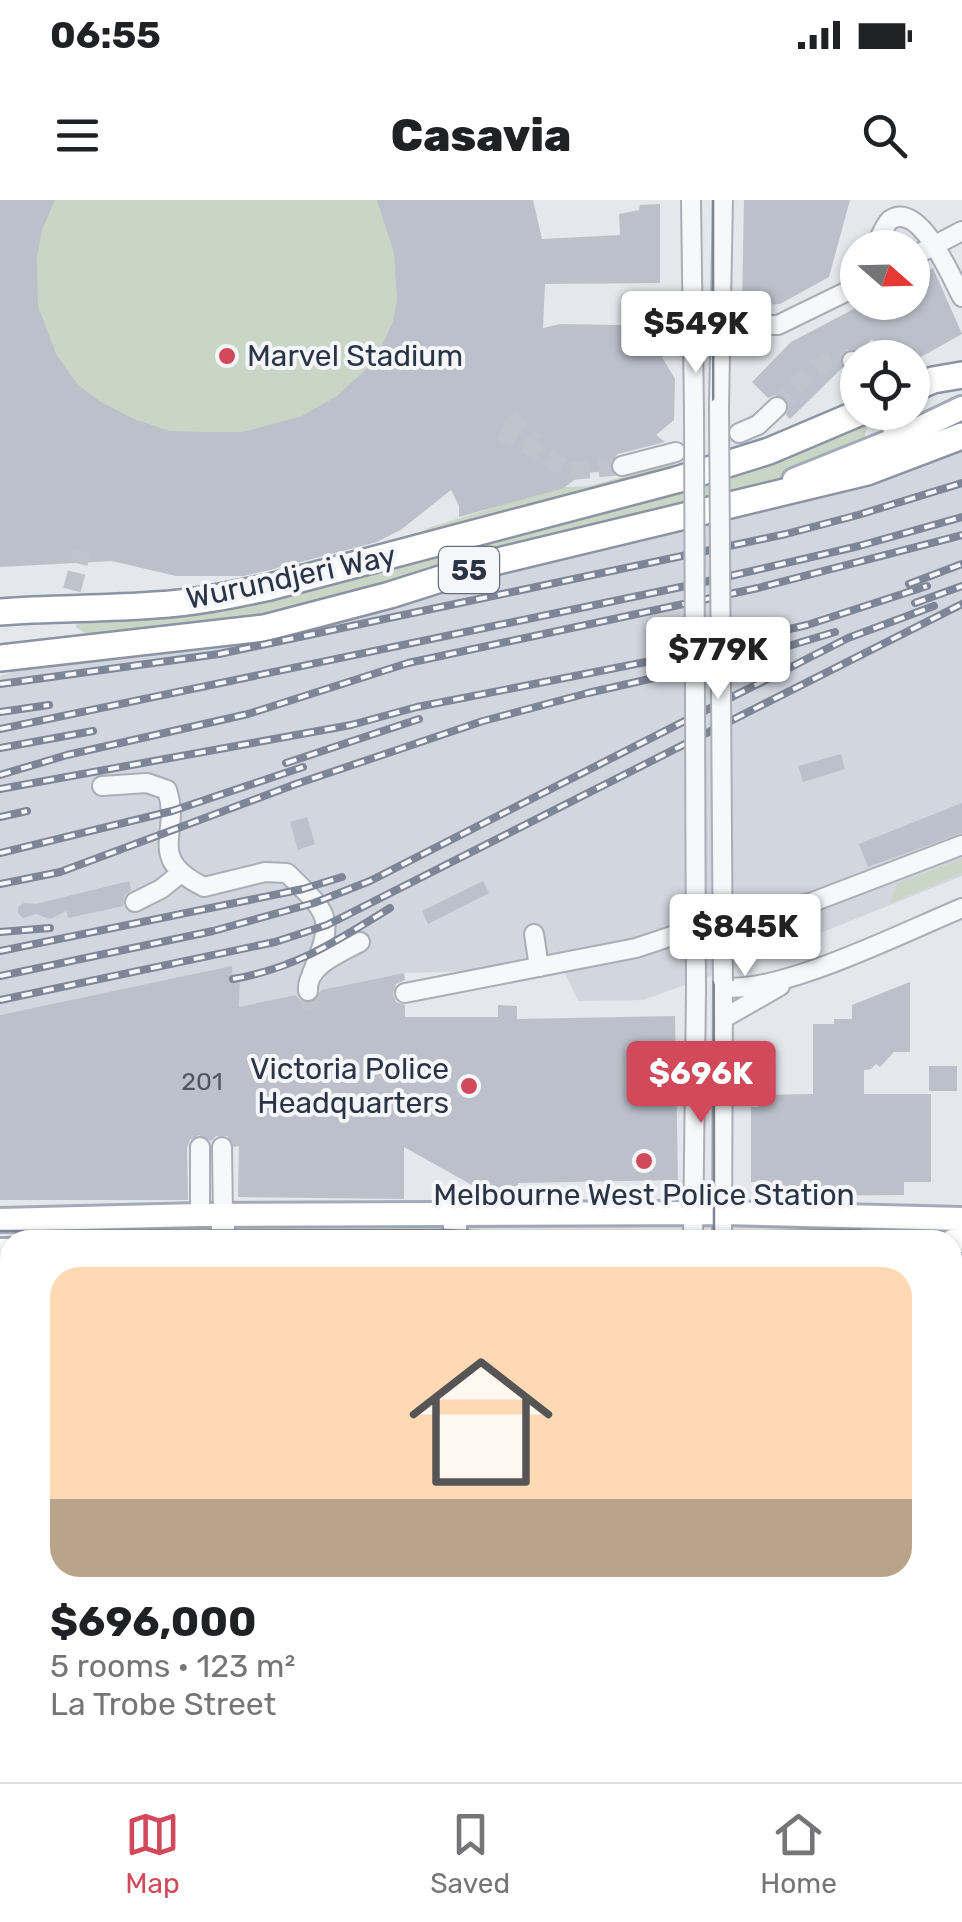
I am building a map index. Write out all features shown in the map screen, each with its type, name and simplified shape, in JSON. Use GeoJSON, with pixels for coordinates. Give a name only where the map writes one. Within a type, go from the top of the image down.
{"type":"FeatureCollection","features":[{"type":"Feature","properties":{"kind":"highway"},"geometry":{"type":"LineString","coordinates":[[930,382],[962,376]]}},
{"type":"Feature","properties":{"kind":"highway","name":"Wurundjeri Way"},"geometry":{"type":"LineString","coordinates":[[0,612],[70,598],[154,606],[270,587],[692,475],[770,451],[840,421]]}},
{"type":"Feature","properties":{"kind":"highway","name":"Wurundjeri Way"},"geometry":{"type":"LineString","coordinates":[[13,656],[264,628],[390,595],[494,562],[867,472],[962,436]]}},
{"type":"Feature","properties":{"kind":"highway"},"geometry":{"type":"LineString","coordinates":[[56,650],[70,598]]}},
{"type":"Feature","properties":{"kind":"main road"},"geometry":{"type":"LineString","coordinates":[[930,380],[962,366]]}},
{"type":"Feature","properties":{"kind":"main road","name":"Wurundjeri Way"},"geometry":{"type":"LineString","coordinates":[[676,516],[774,488],[962,408]]}},
{"type":"Feature","properties":{"kind":"main road"},"geometry":{"type":"LineString","coordinates":[[895,430],[899,438]]}},
{"type":"Feature","properties":{"kind":"main road"},"geometry":{"type":"LineString","coordinates":[[454,1214],[455,1230]]}},
{"type":"Feature","properties":{"kind":"main road"},"geometry":{"type":"LineString","coordinates":[[0,1220],[454,1214],[962,1219]]}},
{"type":"Feature","properties":{"kind":"main road"},"geometry":{"type":"LineString","coordinates":[[205,1230],[212,1215]]}},
{"type":"Feature","properties":{"kind":"main road"},"geometry":{"type":"LineString","coordinates":[[212,1215],[219,1230]]}},
{"type":"Feature","properties":{"kind":"street"},"geometry":{"type":"LineString","coordinates":[[692,200],[693,1230]]}},
{"type":"Feature","properties":{"kind":"street"},"geometry":{"type":"LineString","coordinates":[[722,1230],[719,407],[730,326],[723,200]]}},
{"type":"Feature","properties":{"kind":"street"},"geometry":{"type":"LineString","coordinates":[[883,230],[887,223],[905,214],[919,220],[925,230]]}},
{"type":"Feature","properties":{"kind":"street"},"geometry":{"type":"LineString","coordinates":[[930,248],[962,231]]}},
{"type":"Feature","properties":{"kind":"street"},"geometry":{"type":"LineString","coordinates":[[930,239],[962,298]]}},
{"type":"Feature","properties":{"kind":"street"},"geometry":{"type":"LineString","coordinates":[[730,326],[778,325],[840,295]]}},
{"type":"Feature","properties":{"kind":"street"},"geometry":{"type":"LineString","coordinates":[[739,433],[758,425],[778,407]]}},
{"type":"Feature","properties":{"kind":"street"},"geometry":{"type":"LineString","coordinates":[[622,466],[676,452]]}},
{"type":"Feature","properties":{"kind":"street"},"geometry":{"type":"LineString","coordinates":[[0,672],[13,656]]}},
{"type":"Feature","properties":{"kind":"street"},"geometry":{"type":"LineString","coordinates":[[102,786],[147,783],[167,790],[172,814],[168,842],[176,869],[209,888],[265,872],[288,873],[316,904],[327,926],[310,982],[341,953],[360,942]]}},
{"type":"Feature","properties":{"kind":"street"},"geometry":{"type":"LineString","coordinates":[[405,993],[636,948],[708,924],[829,898],[962,844]]}},
{"type":"Feature","properties":{"kind":"street"},"geometry":{"type":"LineString","coordinates":[[135,902],[180,874]]}},
{"type":"Feature","properties":{"kind":"street"},"geometry":{"type":"LineString","coordinates":[[723,984],[745,989],[792,977],[962,908]]}},
{"type":"Feature","properties":{"kind":"street"},"geometry":{"type":"LineString","coordinates":[[534,934],[539,968]]}},
{"type":"Feature","properties":{"kind":"street"},"geometry":{"type":"LineString","coordinates":[[724,1018],[765,997],[792,977]]}},
{"type":"Feature","properties":{"kind":"street"},"geometry":{"type":"LineString","coordinates":[[212,1215],[222,1147]]}},
{"type":"Feature","properties":{"kind":"street"},"geometry":{"type":"LineString","coordinates":[[200,1148],[212,1215]]}},
{"type":"Feature","properties":{"kind":"shaded area"},"geometry":{"type":"Polygon","coordinates":[[[962,451],[962,876],[643,1000],[578,1001],[563,968],[404,973],[239,1007],[240,981],[233,980],[232,967],[0,1015],[0,676],[35,664],[543,564],[882,480],[962,451]]]}},
{"type":"Feature","properties":{"kind":"green space","name":"Marvel Stadium"},"geometry":{"type":"Polygon","coordinates":[[[0,200],[456,200],[460,341],[102,524],[0,200]]]}},
{"type":"Feature","properties":{"kind":"green space"},"geometry":{"type":"Polygon","coordinates":[[[840,429],[866,430],[864,439],[853,450],[770,481],[355,596],[261,618],[89,636],[76,627],[77,617],[200,608],[840,429]]]}},
{"type":"Feature","properties":{"kind":"green space"},"geometry":{"type":"Polygon","coordinates":[[[674,463],[675,472],[403,541],[428,528],[512,502],[674,463]]]}},
{"type":"Feature","properties":{"kind":"green space"},"geometry":{"type":"Polygon","coordinates":[[[962,859],[962,873],[890,903],[897,884],[962,859]]]}},
{"type":"Feature","properties":{"kind":"building"},"geometry":{"type":"Polygon","coordinates":[[[0,200],[55,200],[42,230],[37,257],[38,306],[56,354],[78,385],[134,419],[170,431],[206,432],[243,432],[302,416],[337,396],[374,362],[393,322],[397,299],[394,253],[377,200],[533,200],[542,239],[620,235],[619,214],[639,210],[640,205],[660,204],[660,283],[545,284],[543,328],[561,324],[672,326],[669,339],[674,351],[662,357],[675,379],[674,420],[656,435],[665,442],[618,454],[610,462],[610,470],[582,474],[564,488],[459,517],[459,506],[451,490],[402,529],[377,542],[266,571],[243,576],[176,576],[112,561],[0,567],[0,200]]]}},
{"type":"Feature","properties":{"kind":"building"},"geometry":{"type":"Polygon","coordinates":[[[744,200],[850,200],[829,277],[780,304],[742,306],[744,200]]]}},
{"type":"Feature","properties":{"kind":"building"},"geometry":{"type":"Polygon","coordinates":[[[933,268],[962,334],[930,352],[930,340],[840,340],[840,370],[790,419],[785,398],[768,398],[752,382],[791,342],[840,316],[840,320],[930,320],[933,268]]]}},
{"type":"Feature","properties":{"kind":"building"},"geometry":{"type":"Polygon","coordinates":[[[841,754],[845,769],[803,782],[798,766],[841,754]]]}},
{"type":"Feature","properties":{"kind":"building"},"geometry":{"type":"Polygon","coordinates":[[[962,803],[962,833],[868,867],[859,844],[962,803]]]}},
{"type":"Feature","properties":{"kind":"building"},"geometry":{"type":"Polygon","coordinates":[[[307,817],[315,844],[298,850],[290,822],[307,817]]]}},
{"type":"Feature","properties":{"kind":"building"},"geometry":{"type":"Polygon","coordinates":[[[129,881],[131,890],[124,896],[123,906],[68,918],[67,911],[50,919],[36,914],[23,918],[18,913],[18,907],[24,903],[36,904],[129,881]]]}},
{"type":"Feature","properties":{"kind":"building"},"geometry":{"type":"Polygon","coordinates":[[[483,881],[489,893],[428,924],[422,911],[483,881]]]}},
{"type":"Feature","properties":{"kind":"building"},"geometry":{"type":"Polygon","coordinates":[[[232,966],[233,980],[240,980],[239,1007],[296,995],[302,1002],[312,1003],[321,990],[404,973],[405,980],[396,984],[393,994],[396,1002],[405,1005],[405,1017],[498,1017],[498,1005],[517,1006],[517,1019],[675,1016],[678,1180],[518,1183],[479,1189],[404,1147],[404,1199],[238,1197],[239,1146],[234,1147],[227,1136],[216,1136],[211,1141],[199,1135],[190,1140],[187,1148],[188,1200],[0,1200],[0,1015],[232,966]]]}},
{"type":"Feature","properties":{"kind":"building"},"geometry":{"type":"Polygon","coordinates":[[[910,982],[910,1052],[894,1052],[880,1067],[876,1064],[864,1070],[864,1094],[931,1094],[931,1182],[904,1182],[904,1195],[759,1196],[759,1182],[751,1182],[751,1107],[759,1107],[759,1095],[813,1094],[813,1024],[852,1019],[852,1005],[910,982]]]}},
{"type":"Feature","properties":{"kind":"building"},"geometry":{"type":"Polygon","coordinates":[[[929,1066],[957,1066],[957,1091],[929,1091],[929,1066]]]}},
{"type":"Feature","properties":{"kind":"tunnel"},"geometry":{"type":"LineString","coordinates":[[777,407],[820,366],[840,359]]}},
{"type":"Feature","properties":{"kind":"tunnel"},"geometry":{"type":"LineString","coordinates":[[509,417],[535,443]]}},
{"type":"Feature","properties":{"kind":"tunnel"},"geometry":{"type":"LineString","coordinates":[[501,431],[572,471],[622,466]]}},
{"type":"Feature","properties":{"kind":"tunnel"},"geometry":{"type":"LineString","coordinates":[[72,590],[82,551]]}},
{"type":"Feature","properties":{"kind":"tunnel"},"geometry":{"type":"LineString","coordinates":[[308,991],[313,1013]]}},
{"type":"Feature","properties":{"kind":"tram line"},"geometry":{"type":"LineString","coordinates":[[713,200],[714,1230]]}},
{"type":"Feature","properties":{"kind":"railway"},"geometry":{"type":"LineString","coordinates":[[0,684],[219,654],[786,534],[962,483]]}},
{"type":"Feature","properties":{"kind":"railway"},"geometry":{"type":"LineString","coordinates":[[0,729],[700,583],[962,517]]}},
{"type":"Feature","properties":{"kind":"railway"},"geometry":{"type":"LineString","coordinates":[[0,775],[67,755],[248,714],[408,663],[758,588],[962,535]]}},
{"type":"Feature","properties":{"kind":"railway"},"geometry":{"type":"LineString","coordinates":[[909,584],[962,564]]}},
{"type":"Feature","properties":{"kind":"railway"},"geometry":{"type":"LineString","coordinates":[[0,789],[351,725],[417,707],[656,660],[807,625],[927,586]]}},
{"type":"Feature","properties":{"kind":"railway"},"geometry":{"type":"LineString","coordinates":[[915,603],[962,586]]}},
{"type":"Feature","properties":{"kind":"railway"},"geometry":{"type":"LineString","coordinates":[[0,1000],[275,942],[327,925],[962,604]]}},
{"type":"Feature","properties":{"kind":"railway"},"geometry":{"type":"LineString","coordinates":[[0,976],[213,931],[314,903],[370,881],[848,638],[934,606]]}},
{"type":"Feature","properties":{"kind":"railway"},"geometry":{"type":"LineString","coordinates":[[0,884],[60,872],[296,784],[483,721],[835,632]]}},
{"type":"Feature","properties":{"kind":"railway"},"geometry":{"type":"LineString","coordinates":[[0,712],[49,705]]}},
{"type":"Feature","properties":{"kind":"railway"},"geometry":{"type":"LineString","coordinates":[[286,763],[419,719]]}},
{"type":"Feature","properties":{"kind":"railway"},"geometry":{"type":"LineString","coordinates":[[0,748],[93,731]]}},
{"type":"Feature","properties":{"kind":"railway"},"geometry":{"type":"LineString","coordinates":[[0,853],[172,811],[303,767]]}},
{"type":"Feature","properties":{"kind":"railway"},"geometry":{"type":"LineString","coordinates":[[0,817],[27,811]]}},
{"type":"Feature","properties":{"kind":"railway"},"geometry":{"type":"LineString","coordinates":[[0,951],[303,889],[342,877]]}},
{"type":"Feature","properties":{"kind":"railway"},"geometry":{"type":"LineString","coordinates":[[233,979],[296,960],[390,908]]}},
{"type":"Feature","properties":{"kind":"railway"},"geometry":{"type":"LineString","coordinates":[[0,932],[50,928]]}},
{"type":"Feature","properties":{"kind":"place","name":"Marvel Stadium"},"geometry":{"type":"Point","coordinates":[227,356]}},
{"type":"Feature","properties":{"kind":"place","name":"Victoria Police Headquarters"},"geometry":{"type":"Point","coordinates":[469,1086]}},
{"type":"Feature","properties":{"kind":"place","name":"Melbourne West Police Station"},"geometry":{"type":"Point","coordinates":[644,1161]}}]}
